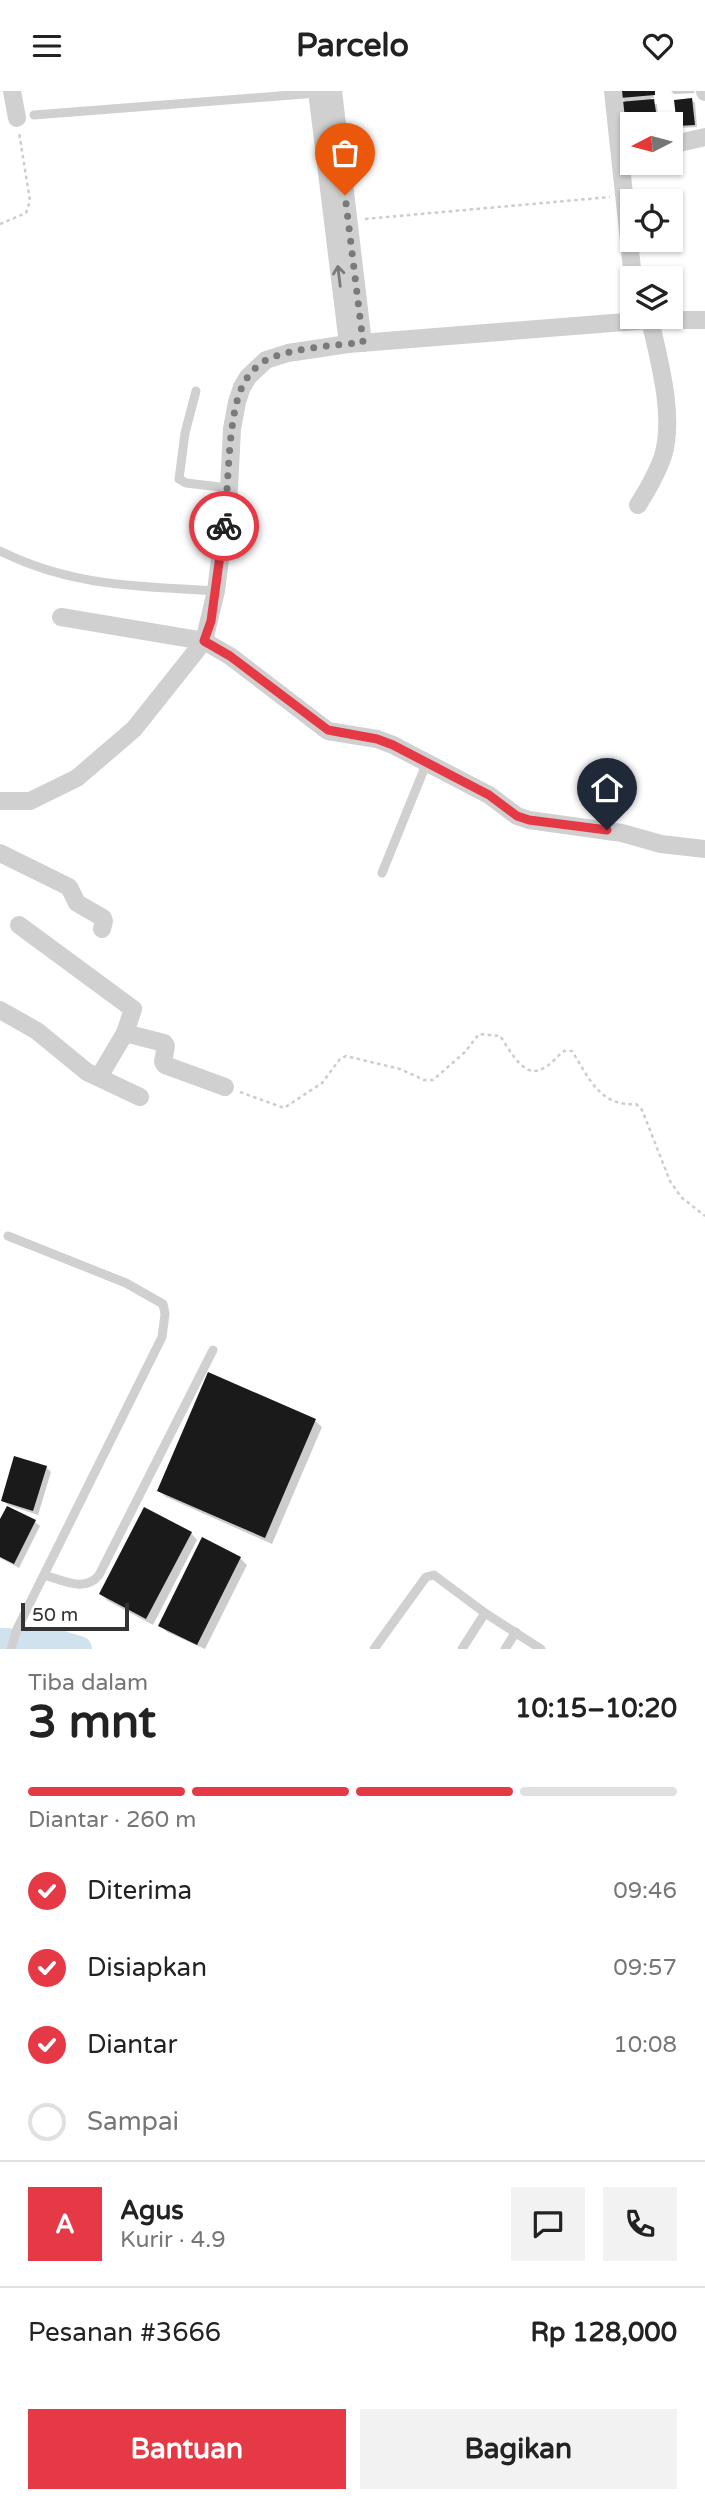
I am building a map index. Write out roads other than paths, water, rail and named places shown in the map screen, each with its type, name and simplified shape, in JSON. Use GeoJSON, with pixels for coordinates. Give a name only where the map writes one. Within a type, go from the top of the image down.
{"type":"FeatureCollection","features":[{"type":"Feature","properties":{"kind":"street"},"geometry":{"type":"LineString","coordinates":[[12,91],[25,117]]}},
{"type":"Feature","properties":{"kind":"street"},"geometry":{"type":"LineString","coordinates":[[612,91],[620,128]]}},
{"type":"Feature","properties":{"kind":"street"},"geometry":{"type":"LineString","coordinates":[[322,92],[348,221],[356,343]]}},
{"type":"Feature","properties":{"kind":"street"},"geometry":{"type":"LineString","coordinates":[[322,92],[356,343]]}},
{"type":"Feature","properties":{"kind":"street"},"geometry":{"type":"LineString","coordinates":[[683,142],[705,138]]}},
{"type":"Feature","properties":{"kind":"street"},"geometry":{"type":"LineString","coordinates":[[626,175],[632,266]]}},
{"type":"Feature","properties":{"kind":"street"},"geometry":{"type":"LineString","coordinates":[[683,320],[705,320]]}},
{"type":"Feature","properties":{"kind":"street"},"geometry":{"type":"LineString","coordinates":[[0,801],[30,801],[77,778],[134,729],[204,641],[216,591],[229,488],[233,429],[240,394],[248,377],[266,360],[288,353],[356,343],[620,321]]}},
{"type":"Feature","properties":{"kind":"street"},"geometry":{"type":"LineString","coordinates":[[638,505],[654,479],[663,455],[667,432],[664,383],[645,329]]}},
{"type":"Feature","properties":{"kind":"street"},"geometry":{"type":"LineString","coordinates":[[61,617],[204,641],[230,656],[328,730],[377,739],[428,762],[529,820],[591,827],[661,843],[705,849]]}},
{"type":"Feature","properties":{"kind":"street"},"geometry":{"type":"LineString","coordinates":[[0,853],[69,887],[77,903],[103,918],[102,929]]}},
{"type":"Feature","properties":{"kind":"street"},"geometry":{"type":"LineString","coordinates":[[19,925],[131,1005],[133,1014],[125,1033],[99,1077]]}},
{"type":"Feature","properties":{"kind":"street"},"geometry":{"type":"LineString","coordinates":[[0,1010],[37,1031],[81,1067],[140,1097]]}},
{"type":"Feature","properties":{"kind":"street"},"geometry":{"type":"LineString","coordinates":[[125,1033],[164,1043],[165,1065],[225,1087]]}},
{"type":"Feature","properties":{"kind":"lane"},"geometry":{"type":"LineString","coordinates":[[25,117],[322,92]]}},
{"type":"Feature","properties":{"kind":"lane"},"geometry":{"type":"LineString","coordinates":[[196,391],[185,433],[179,479],[186,483],[229,488]]}},
{"type":"Feature","properties":{"kind":"lane"},"geometry":{"type":"LineString","coordinates":[[0,551],[24,563],[72,578],[110,584],[216,591]]}},
{"type":"Feature","properties":{"kind":"lane"},"geometry":{"type":"LineString","coordinates":[[382,873],[428,762]]}},
{"type":"Feature","properties":{"kind":"lane"},"geometry":{"type":"LineString","coordinates":[[8,1236],[126,1283],[158,1301],[165,1309],[162,1337],[17,1629],[11,1649]]}},
{"type":"Feature","properties":{"kind":"lane"},"geometry":{"type":"LineString","coordinates":[[44,1574],[83,1585],[94,1581],[99,1575],[213,1350]]}},
{"type":"Feature","properties":{"kind":"lane"},"geometry":{"type":"LineString","coordinates":[[374,1649],[430,1575],[435,1574],[485,1613],[541,1649]]}},
{"type":"Feature","properties":{"kind":"lane"},"geometry":{"type":"LineString","coordinates":[[461,1649],[485,1613]]}},
{"type":"Feature","properties":{"kind":"lane"},"geometry":{"type":"LineString","coordinates":[[505,1649],[516,1632]]}},
{"type":"Feature","properties":{"kind":"waterway"},"geometry":{"type":"LineString","coordinates":[[0,1641],[59,1643],[79,1649]]}}]}
